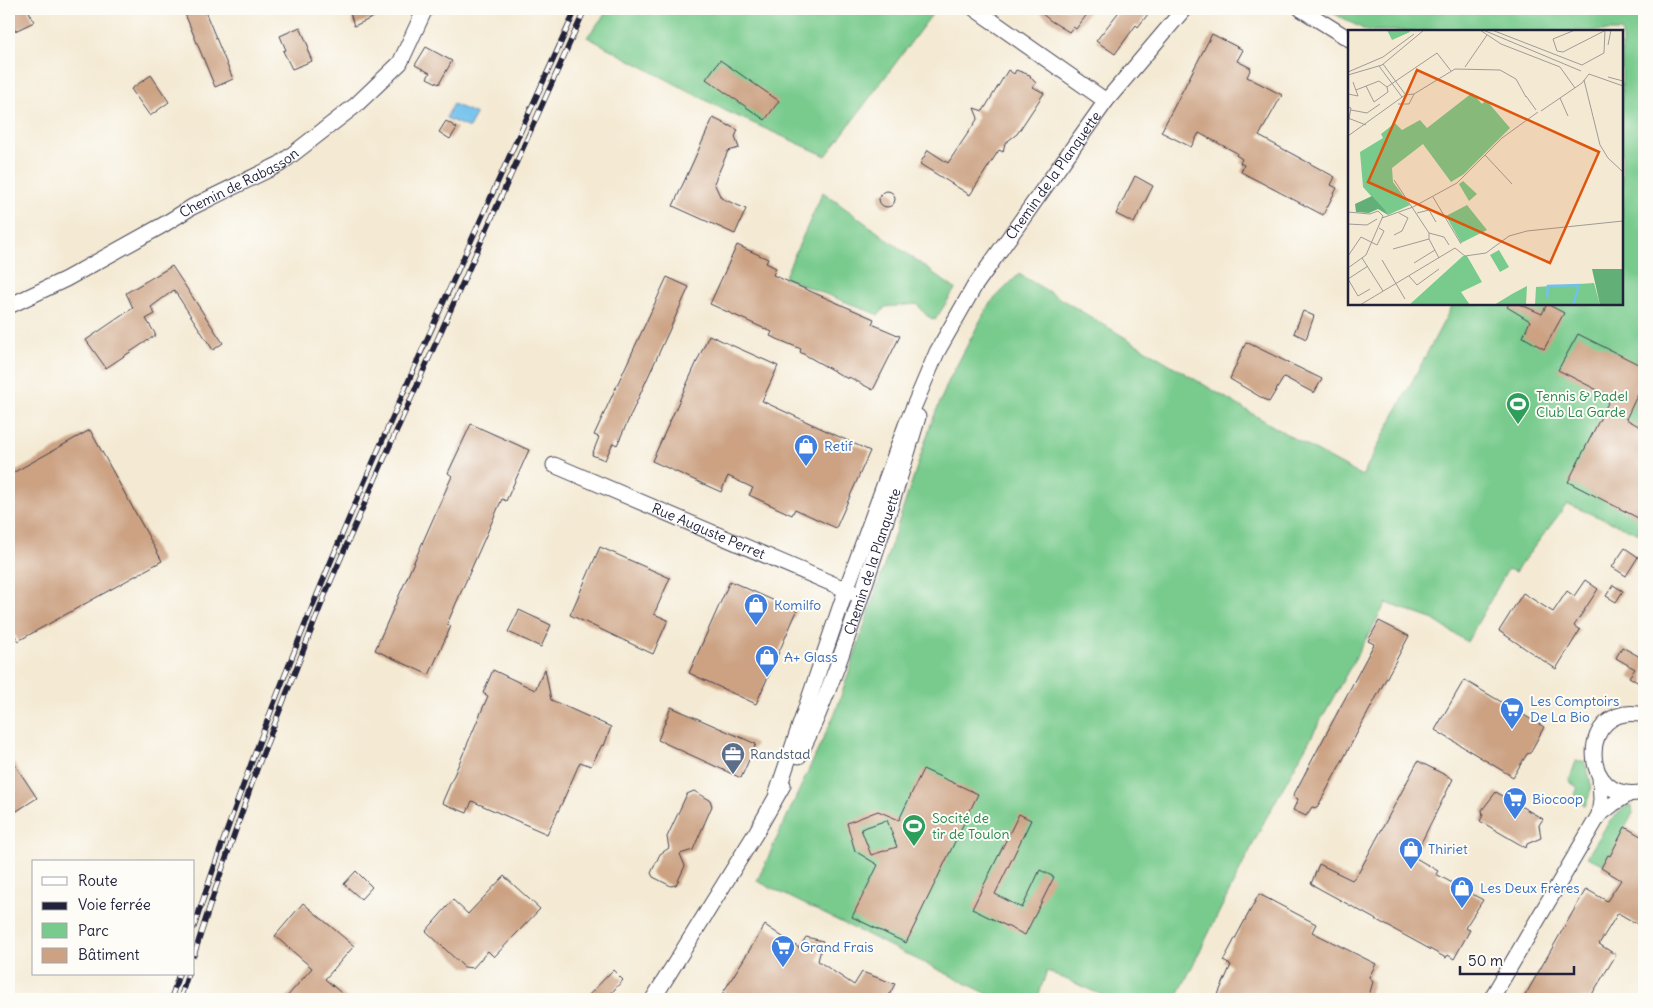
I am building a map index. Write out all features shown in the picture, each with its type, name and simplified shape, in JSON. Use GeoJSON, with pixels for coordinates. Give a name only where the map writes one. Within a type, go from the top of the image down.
{"type":"FeatureCollection","features":[{"type":"Feature","properties":{"kind":"street","name":"Chemin de Rabasson"},"geometry":{"type":"LineString","coordinates":[[9,306],[66,279],[192,207],[280,164],[356,105],[400,63],[425,9]]}},
{"type":"Feature","properties":{"kind":"street"},"geometry":{"type":"LineString","coordinates":[[975,9],[1106,100]]}},
{"type":"Feature","properties":{"kind":"street","name":"Chemin de la Planquette"},"geometry":{"type":"LineString","coordinates":[[777,793],[846,590],[906,424],[937,352],[974,286],[1106,100],[1184,9]]}},
{"type":"Feature","properties":{"kind":"street"},"geometry":{"type":"LineString","coordinates":[[1301,9],[1348,38]]}},
{"type":"Feature","properties":{"kind":"street","name":"Chemin de la Planquette"},"geometry":{"type":"LineString","coordinates":[[653,999],[756,832],[796,762],[822,705],[862,596],[902,474],[937,352]]}},
{"type":"Feature","properties":{"kind":"street","name":"Rue Auguste Perret"},"geometry":{"type":"LineString","coordinates":[[554,465],[862,596]]}},
{"type":"Feature","properties":{"kind":"street"},"geometry":{"type":"LineString","coordinates":[[1629,794],[1612,788],[1600,776],[1596,769],[1593,753],[1594,745],[1600,730],[1614,718],[1625,714],[1644,714]]}},
{"type":"Feature","properties":{"kind":"street"},"geometry":{"type":"LineString","coordinates":[[1599,815],[1602,794],[1600,776]]}},
{"type":"Feature","properties":{"kind":"street"},"geometry":{"type":"LineString","coordinates":[[1490,999],[1599,815],[1612,804],[1629,794],[1644,792]]}},
{"type":"Feature","properties":{"kind":"green space"},"geometry":{"type":"Polygon","coordinates":[[[609,9],[936,9],[826,156],[726,111],[587,37],[609,9]]]}},
{"type":"Feature","properties":{"kind":"green space"},"geometry":{"type":"Polygon","coordinates":[[[1325,9],[1644,9],[1644,532],[1642,535],[1567,504],[1515,572],[1508,569],[1467,642],[1432,619],[1386,603],[1265,820],[1176,999],[1111,999],[1047,971],[1037,999],[998,999],[757,881],[836,711],[931,424],[949,380],[989,304],[1019,274],[1293,438],[1362,476],[1452,305],[1623,305],[1623,30],[1365,30],[1325,9]]]}},
{"type":"Feature","properties":{"kind":"green space"},"geometry":{"type":"Polygon","coordinates":[[[823,192],[955,289],[935,320],[927,316],[917,304],[885,307],[879,315],[784,278],[823,192]]]}},
{"type":"Feature","properties":{"kind":"green space"},"geometry":{"type":"Polygon","coordinates":[[[1576,761],[1584,761],[1590,779],[1590,794],[1585,806],[1574,795],[1578,788],[1569,781],[1576,761]]]}},
{"type":"Feature","properties":{"kind":"green space"},"geometry":{"type":"Polygon","coordinates":[[[1626,806],[1632,806],[1633,813],[1612,853],[1608,855],[1603,864],[1587,857],[1609,822],[1626,806]]]}},
{"type":"Feature","properties":{"kind":"water"},"geometry":{"type":"Polygon","coordinates":[[[453,104],[476,114],[469,128],[446,118],[453,104]]]}},
{"type":"Feature","properties":{"kind":"building"},"geometry":{"type":"Polygon","coordinates":[[[9,9],[28,9],[34,22],[15,31],[13,27],[9,28],[9,9]]]}},
{"type":"Feature","properties":{"kind":"building"},"geometry":{"type":"Polygon","coordinates":[[[183,9],[204,9],[233,79],[215,87],[183,9]]]}},
{"type":"Feature","properties":{"kind":"building"},"geometry":{"type":"Polygon","coordinates":[[[349,9],[392,9],[354,26],[349,9]]]}},
{"type":"Feature","properties":{"kind":"building"},"geometry":{"type":"Polygon","coordinates":[[[1036,9],[1091,9],[1076,29],[1073,27],[1069,32],[1036,9]]]}},
{"type":"Feature","properties":{"kind":"building"},"geometry":{"type":"Polygon","coordinates":[[[1121,9],[1152,9],[1138,27],[1136,25],[1115,54],[1096,41],[1121,9]]]}},
{"type":"Feature","properties":{"kind":"building"},"geometry":{"type":"Polygon","coordinates":[[[300,27],[312,61],[292,69],[283,51],[286,50],[280,36],[300,27]]]}},
{"type":"Feature","properties":{"kind":"building"},"geometry":{"type":"Polygon","coordinates":[[[1212,34],[1243,50],[1237,61],[1251,68],[1247,77],[1282,95],[1259,136],[1335,177],[1331,185],[1337,188],[1323,215],[1241,172],[1244,165],[1240,163],[1242,159],[1236,155],[1237,153],[1199,133],[1191,147],[1161,132],[1212,34]]]}},
{"type":"Feature","properties":{"kind":"building"},"geometry":{"type":"Polygon","coordinates":[[[426,47],[452,61],[439,84],[427,78],[430,73],[415,65],[426,47]]]}},
{"type":"Feature","properties":{"kind":"building"},"geometry":{"type":"Polygon","coordinates":[[[720,60],[779,101],[765,120],[706,79],[720,60]]]}},
{"type":"Feature","properties":{"kind":"building"},"geometry":{"type":"Polygon","coordinates":[[[1008,70],[1014,74],[1016,70],[1030,75],[1036,83],[1033,87],[1044,93],[1017,134],[1005,143],[1003,152],[999,150],[970,195],[920,164],[928,150],[948,163],[978,118],[974,108],[983,111],[1008,70]]]}},
{"type":"Feature","properties":{"kind":"building"},"geometry":{"type":"Polygon","coordinates":[[[151,75],[169,102],[150,116],[131,89],[151,75]]]}},
{"type":"Feature","properties":{"kind":"building"},"geometry":{"type":"Polygon","coordinates":[[[713,118],[738,130],[735,137],[739,148],[728,151],[714,183],[721,198],[746,209],[735,234],[673,206],[713,118]]]}},
{"type":"Feature","properties":{"kind":"building"},"geometry":{"type":"Polygon","coordinates":[[[446,121],[457,128],[450,139],[439,132],[446,121]]]}},
{"type":"Feature","properties":{"kind":"building"},"geometry":{"type":"Polygon","coordinates":[[[1135,176],[1153,186],[1134,223],[1116,214],[1135,176]]]}},
{"type":"Feature","properties":{"kind":"building"},"geometry":{"type":"Polygon","coordinates":[[[887,191],[893,193],[895,199],[893,205],[887,207],[881,205],[879,199],[881,193],[887,191]]]}},
{"type":"Feature","properties":{"kind":"building"},"geometry":{"type":"Polygon","coordinates":[[[737,245],[768,259],[766,263],[776,268],[773,275],[874,319],[872,324],[900,336],[873,390],[849,377],[848,379],[800,352],[801,349],[770,336],[772,332],[710,304],[737,245]]]}},
{"type":"Feature","properties":{"kind":"building"},"geometry":{"type":"Polygon","coordinates":[[[172,266],[223,343],[213,350],[174,290],[151,307],[155,314],[146,319],[156,335],[106,368],[86,340],[133,308],[126,293],[172,266]]]}},
{"type":"Feature","properties":{"kind":"building"},"geometry":{"type":"Polygon","coordinates":[[[667,277],[689,287],[617,445],[613,443],[605,460],[592,455],[599,437],[594,435],[667,277]]]}},
{"type":"Feature","properties":{"kind":"building"},"geometry":{"type":"Polygon","coordinates":[[[1508,305],[1521,305],[1542,314],[1546,305],[1549,305],[1564,313],[1544,349],[1523,337],[1530,321],[1507,307],[1508,305]]]}},
{"type":"Feature","properties":{"kind":"building"},"geometry":{"type":"Polygon","coordinates":[[[1303,311],[1314,316],[1306,339],[1294,333],[1303,311]]]}},
{"type":"Feature","properties":{"kind":"building"},"geometry":{"type":"Polygon","coordinates":[[[1578,334],[1644,367],[1644,381],[1626,419],[1644,429],[1644,521],[1568,482],[1611,397],[1558,370],[1578,334]]]}},
{"type":"Feature","properties":{"kind":"building"},"geometry":{"type":"Polygon","coordinates":[[[709,335],[778,366],[762,401],[870,451],[836,528],[795,509],[792,515],[749,495],[753,488],[728,476],[721,492],[652,461],[709,335]]]}},
{"type":"Feature","properties":{"kind":"building"},"geometry":{"type":"Polygon","coordinates":[[[1246,342],[1322,379],[1314,393],[1284,377],[1269,402],[1230,379],[1246,342]]]}},
{"type":"Feature","properties":{"kind":"building"},"geometry":{"type":"Polygon","coordinates":[[[471,424],[529,450],[506,501],[502,499],[447,624],[451,626],[429,675],[375,650],[452,476],[448,473],[471,424]]]}},
{"type":"Feature","properties":{"kind":"building"},"geometry":{"type":"Polygon","coordinates":[[[90,430],[162,561],[18,641],[9,625],[9,475],[90,430]]]}},
{"type":"Feature","properties":{"kind":"building"},"geometry":{"type":"Polygon","coordinates":[[[600,547],[670,578],[654,614],[668,620],[653,654],[570,615],[600,547]]]}},
{"type":"Feature","properties":{"kind":"building"},"geometry":{"type":"Polygon","coordinates":[[[1625,548],[1638,557],[1626,576],[1612,567],[1625,548]]]}},
{"type":"Feature","properties":{"kind":"building"},"geometry":{"type":"Polygon","coordinates":[[[1585,580],[1598,589],[1574,626],[1580,630],[1556,669],[1499,631],[1523,593],[1553,612],[1567,591],[1574,596],[1585,580]]]}},
{"type":"Feature","properties":{"kind":"building"},"geometry":{"type":"Polygon","coordinates":[[[730,581],[797,611],[756,704],[689,673],[730,581]]]}},
{"type":"Feature","properties":{"kind":"building"},"geometry":{"type":"Polygon","coordinates":[[[1613,585],[1623,591],[1616,602],[1606,596],[1613,585]]]}},
{"type":"Feature","properties":{"kind":"building"},"geometry":{"type":"Polygon","coordinates":[[[519,610],[551,625],[541,647],[508,632],[519,610]]]}},
{"type":"Feature","properties":{"kind":"building"},"geometry":{"type":"Polygon","coordinates":[[[1379,621],[1409,636],[1317,808],[1312,807],[1306,816],[1293,810],[1298,799],[1293,796],[1374,644],[1368,641],[1379,621]]]}},
{"type":"Feature","properties":{"kind":"building"},"geometry":{"type":"Polygon","coordinates":[[[1622,647],[1642,658],[1644,654],[1644,686],[1629,677],[1635,669],[1616,658],[1622,647]]]}},
{"type":"Feature","properties":{"kind":"building"},"geometry":{"type":"Polygon","coordinates":[[[545,669],[551,700],[611,727],[604,746],[602,745],[591,766],[580,762],[547,834],[472,801],[467,813],[442,803],[488,696],[483,693],[493,670],[535,690],[545,669]]]}},
{"type":"Feature","properties":{"kind":"building"},"geometry":{"type":"Polygon","coordinates":[[[1464,680],[1544,727],[1530,753],[1527,754],[1513,777],[1435,730],[1464,680]]]}},
{"type":"Feature","properties":{"kind":"building"},"geometry":{"type":"Polygon","coordinates":[[[671,707],[756,744],[741,778],[658,740],[671,707]]]}},
{"type":"Feature","properties":{"kind":"building"},"geometry":{"type":"Polygon","coordinates":[[[9,756],[37,798],[9,816],[9,756]]]}},
{"type":"Feature","properties":{"kind":"building"},"geometry":{"type":"Polygon","coordinates":[[[1418,761],[1453,779],[1414,857],[1438,871],[1436,874],[1483,900],[1465,928],[1470,930],[1454,959],[1448,955],[1446,958],[1311,884],[1319,864],[1352,880],[1359,872],[1418,761]]]}},
{"type":"Feature","properties":{"kind":"building"},"geometry":{"type":"Polygon","coordinates":[[[923,769],[978,794],[906,943],[852,917],[878,865],[855,851],[847,823],[878,811],[899,820],[923,769]],[[887,820],[861,829],[871,855],[897,847],[887,820]]]}},
{"type":"Feature","properties":{"kind":"building"},"geometry":{"type":"Polygon","coordinates":[[[694,791],[710,800],[712,806],[693,850],[680,854],[685,866],[676,885],[671,886],[653,877],[651,873],[660,854],[669,848],[667,837],[687,794],[694,791]]]}},
{"type":"Feature","properties":{"kind":"building"},"geometry":{"type":"Polygon","coordinates":[[[1496,792],[1543,819],[1539,825],[1541,838],[1527,844],[1526,848],[1480,821],[1483,815],[1482,810],[1496,792]]]}},
{"type":"Feature","properties":{"kind":"building"},"geometry":{"type":"Polygon","coordinates":[[[1019,814],[1031,820],[995,894],[1022,908],[1040,870],[1054,877],[1025,935],[972,909],[1019,814]]]}},
{"type":"Feature","properties":{"kind":"building"},"geometry":{"type":"Polygon","coordinates":[[[1625,827],[1644,838],[1644,928],[1618,913],[1599,944],[1616,955],[1589,999],[1523,999],[1586,889],[1607,901],[1621,880],[1601,868],[1608,855],[1610,856],[1625,827]]]}},
{"type":"Feature","properties":{"kind":"building"},"geometry":{"type":"Polygon","coordinates":[[[356,871],[372,887],[361,899],[344,884],[356,871]]]}},
{"type":"Feature","properties":{"kind":"building"},"geometry":{"type":"Polygon","coordinates":[[[504,876],[540,909],[494,957],[488,951],[473,968],[464,967],[426,931],[453,900],[468,914],[504,876]]]}},
{"type":"Feature","properties":{"kind":"building"},"geometry":{"type":"Polygon","coordinates":[[[1259,894],[1316,924],[1312,932],[1376,964],[1369,977],[1373,982],[1368,999],[1216,999],[1231,965],[1223,961],[1259,894]]]}},
{"type":"Feature","properties":{"kind":"building"},"geometry":{"type":"Polygon","coordinates":[[[303,903],[354,946],[325,979],[348,999],[285,999],[312,968],[275,936],[303,903]]]}},
{"type":"Feature","properties":{"kind":"building","name":"Grand Frais"},"geometry":{"type":"Polygon","coordinates":[[[765,925],[799,948],[806,937],[823,941],[818,961],[854,985],[862,972],[895,984],[887,999],[719,999],[765,925]]]}},
{"type":"Feature","properties":{"kind":"building"},"geometry":{"type":"Polygon","coordinates":[[[613,970],[623,980],[606,999],[585,999],[613,970]]]}},
{"type":"Feature","properties":{"kind":"railway"},"geometry":{"type":"LineString","coordinates":[[195,924],[234,809],[324,577],[423,349],[576,9]]}},
{"type":"Feature","properties":{"kind":"railway"},"geometry":{"type":"LineString","coordinates":[[195,952],[258,766],[327,590],[585,9]]}},
{"type":"Feature","properties":{"kind":"railway"},"geometry":{"type":"LineString","coordinates":[[171,999],[178,976]]}},
{"type":"Feature","properties":{"kind":"railway"},"geometry":{"type":"LineString","coordinates":[[180,999],[187,976]]}},
{"type":"Feature","properties":{"kind":"place","name":"Tennis & Padel Club La Garde"},"geometry":{"type":"Point","coordinates":[1518,425]}},
{"type":"Feature","properties":{"kind":"place","name":"Retif"},"geometry":{"type":"Point","coordinates":[806,467]}},
{"type":"Feature","properties":{"kind":"place","name":"Komilfo"},"geometry":{"type":"Point","coordinates":[756,626]}},
{"type":"Feature","properties":{"kind":"place","name":"A+ Glass"},"geometry":{"type":"Point","coordinates":[767,678]}},
{"type":"Feature","properties":{"kind":"place","name":"Les Comptoirs De La Bio"},"geometry":{"type":"Point","coordinates":[1512,730]}},
{"type":"Feature","properties":{"kind":"place","name":"Randstad"},"geometry":{"type":"Point","coordinates":[733,775]}},
{"type":"Feature","properties":{"kind":"place","name":"Biocoop"},"geometry":{"type":"Point","coordinates":[1515,820]}},
{"type":"Feature","properties":{"kind":"place","name":"Socité de tir de Toulon"},"geometry":{"type":"Point","coordinates":[914,847]}},
{"type":"Feature","properties":{"kind":"place","name":"Thiriet"},"geometry":{"type":"Point","coordinates":[1411,870]}},
{"type":"Feature","properties":{"kind":"place","name":"Les Deux Frères"},"geometry":{"type":"Point","coordinates":[1462,909]}},
{"type":"Feature","properties":{"kind":"place","name":"Grand Frais"},"geometry":{"type":"Point","coordinates":[783,968]}}]}
